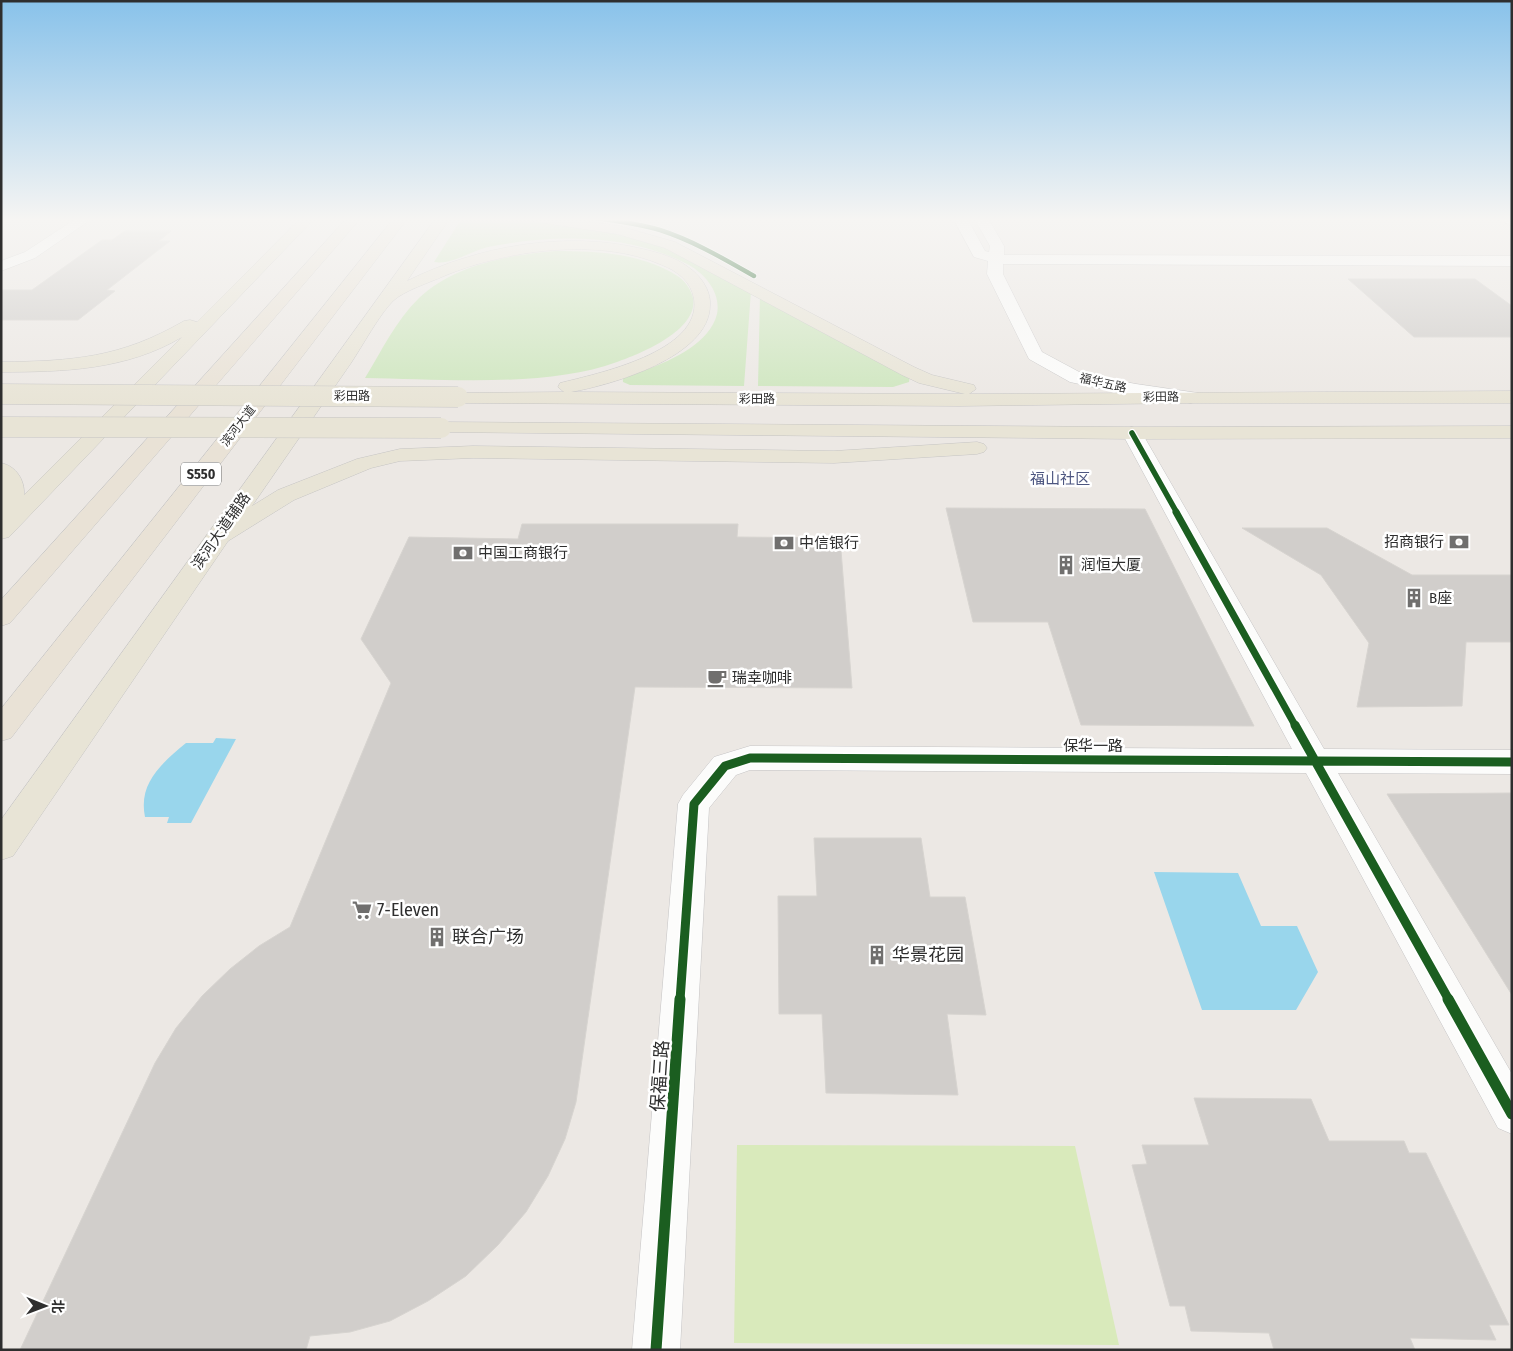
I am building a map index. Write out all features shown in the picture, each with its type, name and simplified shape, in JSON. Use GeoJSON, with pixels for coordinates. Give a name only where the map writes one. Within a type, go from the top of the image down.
{"type":"FeatureCollection","features":[{"type":"Feature","properties":{"kind":"highway"},"geometry":{"type":"LineString","coordinates":[[1,617],[298,281]]}},
{"type":"Feature","properties":{"kind":"highway","name":"滨河大道"},"geometry":{"type":"LineString","coordinates":[[1,730],[352,281]]}},
{"type":"Feature","properties":{"kind":"main road"},"geometry":{"type":"LineString","coordinates":[[1,532],[246,281]]}},
{"type":"Feature","properties":{"kind":"main road","name":"滨河大道辅路"},"geometry":{"type":"LineString","coordinates":[[1,846],[214,540],[398,281]]}},
{"type":"Feature","properties":{"kind":"main road"},"geometry":{"type":"LineString","coordinates":[[387,297],[416,281]]}},
{"type":"Feature","properties":{"kind":"main road"},"geometry":{"type":"LineString","coordinates":[[504,397],[573,386],[608,378],[663,355],[685,339],[698,321],[704,305],[700,290],[694,281]]}},
{"type":"Feature","properties":{"kind":"main road"},"geometry":{"type":"LineString","coordinates":[[739,281],[926,379],[956,387],[1048,398]]}},
{"type":"Feature","properties":{"kind":"main road"},"geometry":{"type":"LineString","coordinates":[[1,367],[75,366],[130,356],[163,341],[227,301]]}},
{"type":"Feature","properties":{"kind":"main road","name":"彩田路"},"geometry":{"type":"LineString","coordinates":[[1,394],[959,400],[1191,397],[1512,397]]}},
{"type":"Feature","properties":{"kind":"main road"},"geometry":{"type":"LineString","coordinates":[[1,427],[1132,433],[1512,432]]}},
{"type":"Feature","properties":{"kind":"main road"},"geometry":{"type":"LineString","coordinates":[[214,540],[286,495],[364,464],[400,455],[474,452],[834,457],[1033,444],[1132,433]]}},
{"type":"Feature","properties":{"kind":"main road"},"geometry":{"type":"LineString","coordinates":[[1,468],[7,472],[13,482],[15,494],[1,522]]}},
{"type":"Feature","properties":{"kind":"street","name":"福华五路"},"geometry":{"type":"LineString","coordinates":[[998,281],[1035,355],[1077,378],[1136,390],[1191,397]]}},
{"type":"Feature","properties":{"kind":"street"},"geometry":{"type":"LineString","coordinates":[[1132,433],[1512,1114]]}},
{"type":"Feature","properties":{"kind":"street","name":"保华一路"},"geometry":{"type":"LineString","coordinates":[[694,804],[725,766],[750,758],[1512,762]]}},
{"type":"Feature","properties":{"kind":"street","name":"保福三路"},"geometry":{"type":"LineString","coordinates":[[656,1350],[694,804]]}},
{"type":"Feature","properties":{"kind":"green space"},"geometry":{"type":"Polygon","coordinates":[[[442,281],[684,281],[693,298],[692,310],[687,320],[666,339],[627,358],[589,370],[559,376],[526,379],[365,378],[403,316],[419,298],[442,281]]]}},
{"type":"Feature","properties":{"kind":"green space"},"geometry":{"type":"Polygon","coordinates":[[[708,281],[733,281],[751,291],[744,386],[630,385],[623,382],[626,376],[658,365],[679,355],[707,334],[717,314],[718,306],[711,285],[708,281]]]}},
{"type":"Feature","properties":{"kind":"green space"},"geometry":{"type":"Polygon","coordinates":[[[760,295],[910,375],[909,382],[893,387],[758,386],[760,295]]]}},
{"type":"Feature","properties":{"kind":"green space"},"geometry":{"type":"Polygon","coordinates":[[[737,1145],[1075,1146],[1119,1345],[734,1343],[737,1145]]]}},
{"type":"Feature","properties":{"kind":"water"},"geometry":{"type":"Polygon","coordinates":[[[216,738],[236,739],[191,823],[167,823],[169,817],[145,817],[145,794],[154,775],[168,758],[186,743],[213,743],[216,738]]]}},
{"type":"Feature","properties":{"kind":"water"},"geometry":{"type":"Polygon","coordinates":[[[1154,872],[1238,873],[1261,926],[1297,926],[1318,972],[1296,1010],[1202,1010],[1154,872]]]}},
{"type":"Feature","properties":{"kind":"building"},"geometry":{"type":"Polygon","coordinates":[[[45,281],[119,281],[107,290],[115,291],[78,320],[1,320],[1,290],[32,290],[45,281]]]}},
{"type":"Feature","properties":{"kind":"building"},"geometry":{"type":"Polygon","coordinates":[[[1350,281],[1478,281],[1512,306],[1512,337],[1414,337],[1350,281]]]}},
{"type":"Feature","properties":{"kind":"building","name":"润恒大厦"},"geometry":{"type":"Polygon","coordinates":[[[946,508],[1145,509],[1254,726],[1081,725],[1048,622],[973,622],[946,508]]]}},
{"type":"Feature","properties":{"kind":"building","name":"联合广场"},"geometry":{"type":"Polygon","coordinates":[[[522,524],[738,524],[737,537],[840,538],[852,688],[635,687],[576,1102],[565,1139],[548,1176],[526,1212],[498,1245],[466,1276],[428,1301],[390,1321],[350,1332],[310,1336],[306,1350],[20,1350],[155,1063],[176,1028],[202,996],[230,969],[259,946],[290,927],[391,683],[361,639],[409,537],[518,539],[522,524]]]}},
{"type":"Feature","properties":{"kind":"building","name":"B座"},"geometry":{"type":"Polygon","coordinates":[[[1242,528],[1327,528],[1412,575],[1512,575],[1512,642],[1466,642],[1462,706],[1357,707],[1369,643],[1321,575],[1242,528]]]}},
{"type":"Feature","properties":{"kind":"building"},"geometry":{"type":"Polygon","coordinates":[[[1512,793],[1512,995],[1387,794],[1512,793]]]}},
{"type":"Feature","properties":{"kind":"building","name":"华景花园"},"geometry":{"type":"Polygon","coordinates":[[[814,838],[921,838],[930,897],[965,897],[986,1015],[947,1014],[958,1095],[826,1093],[822,1014],[779,1014],[778,896],[817,896],[814,838]]]}},
{"type":"Feature","properties":{"kind":"building"},"geometry":{"type":"Polygon","coordinates":[[[1194,1098],[1311,1099],[1329,1141],[1404,1141],[1409,1153],[1426,1153],[1509,1325],[1489,1325],[1496,1340],[1410,1338],[1415,1350],[1274,1350],[1269,1333],[1191,1331],[1185,1306],[1170,1306],[1132,1165],[1147,1164],[1142,1145],[1209,1145],[1194,1098]]]}},
{"type":"Feature","properties":{"kind":"cycle path"},"geometry":{"type":"LineString","coordinates":[[1132,433],[1512,1114]]}},
{"type":"Feature","properties":{"kind":"cycle path"},"geometry":{"type":"LineString","coordinates":[[656,1350],[694,804],[725,766],[750,758],[1512,762]]}},
{"type":"Feature","properties":{"kind":"place","name":"招商银行"},"geometry":{"type":"Point","coordinates":[1459,542]}},
{"type":"Feature","properties":{"kind":"place","name":"中信银行"},"geometry":{"type":"Point","coordinates":[784,543]}},
{"type":"Feature","properties":{"kind":"place","name":"中国工商银行"},"geometry":{"type":"Point","coordinates":[463,553]}},
{"type":"Feature","properties":{"kind":"place","name":"润恒大厦"},"geometry":{"type":"Point","coordinates":[1066,565]}},
{"type":"Feature","properties":{"kind":"place","name":"B座"},"geometry":{"type":"Point","coordinates":[1414,598]}},
{"type":"Feature","properties":{"kind":"place","name":"瑞幸咖啡"},"geometry":{"type":"Point","coordinates":[717,678]}},
{"type":"Feature","properties":{"kind":"place","name":"7-Eleven"},"geometry":{"type":"Point","coordinates":[362,910]}},
{"type":"Feature","properties":{"kind":"place","name":"联合广场"},"geometry":{"type":"Point","coordinates":[437,937]}},
{"type":"Feature","properties":{"kind":"place","name":"华景花园"},"geometry":{"type":"Point","coordinates":[877,955]}},
{"type":"Feature","properties":{"kind":"district","name":"福山社区"},"geometry":{"type":"Point","coordinates":[1060,479]}}]}
